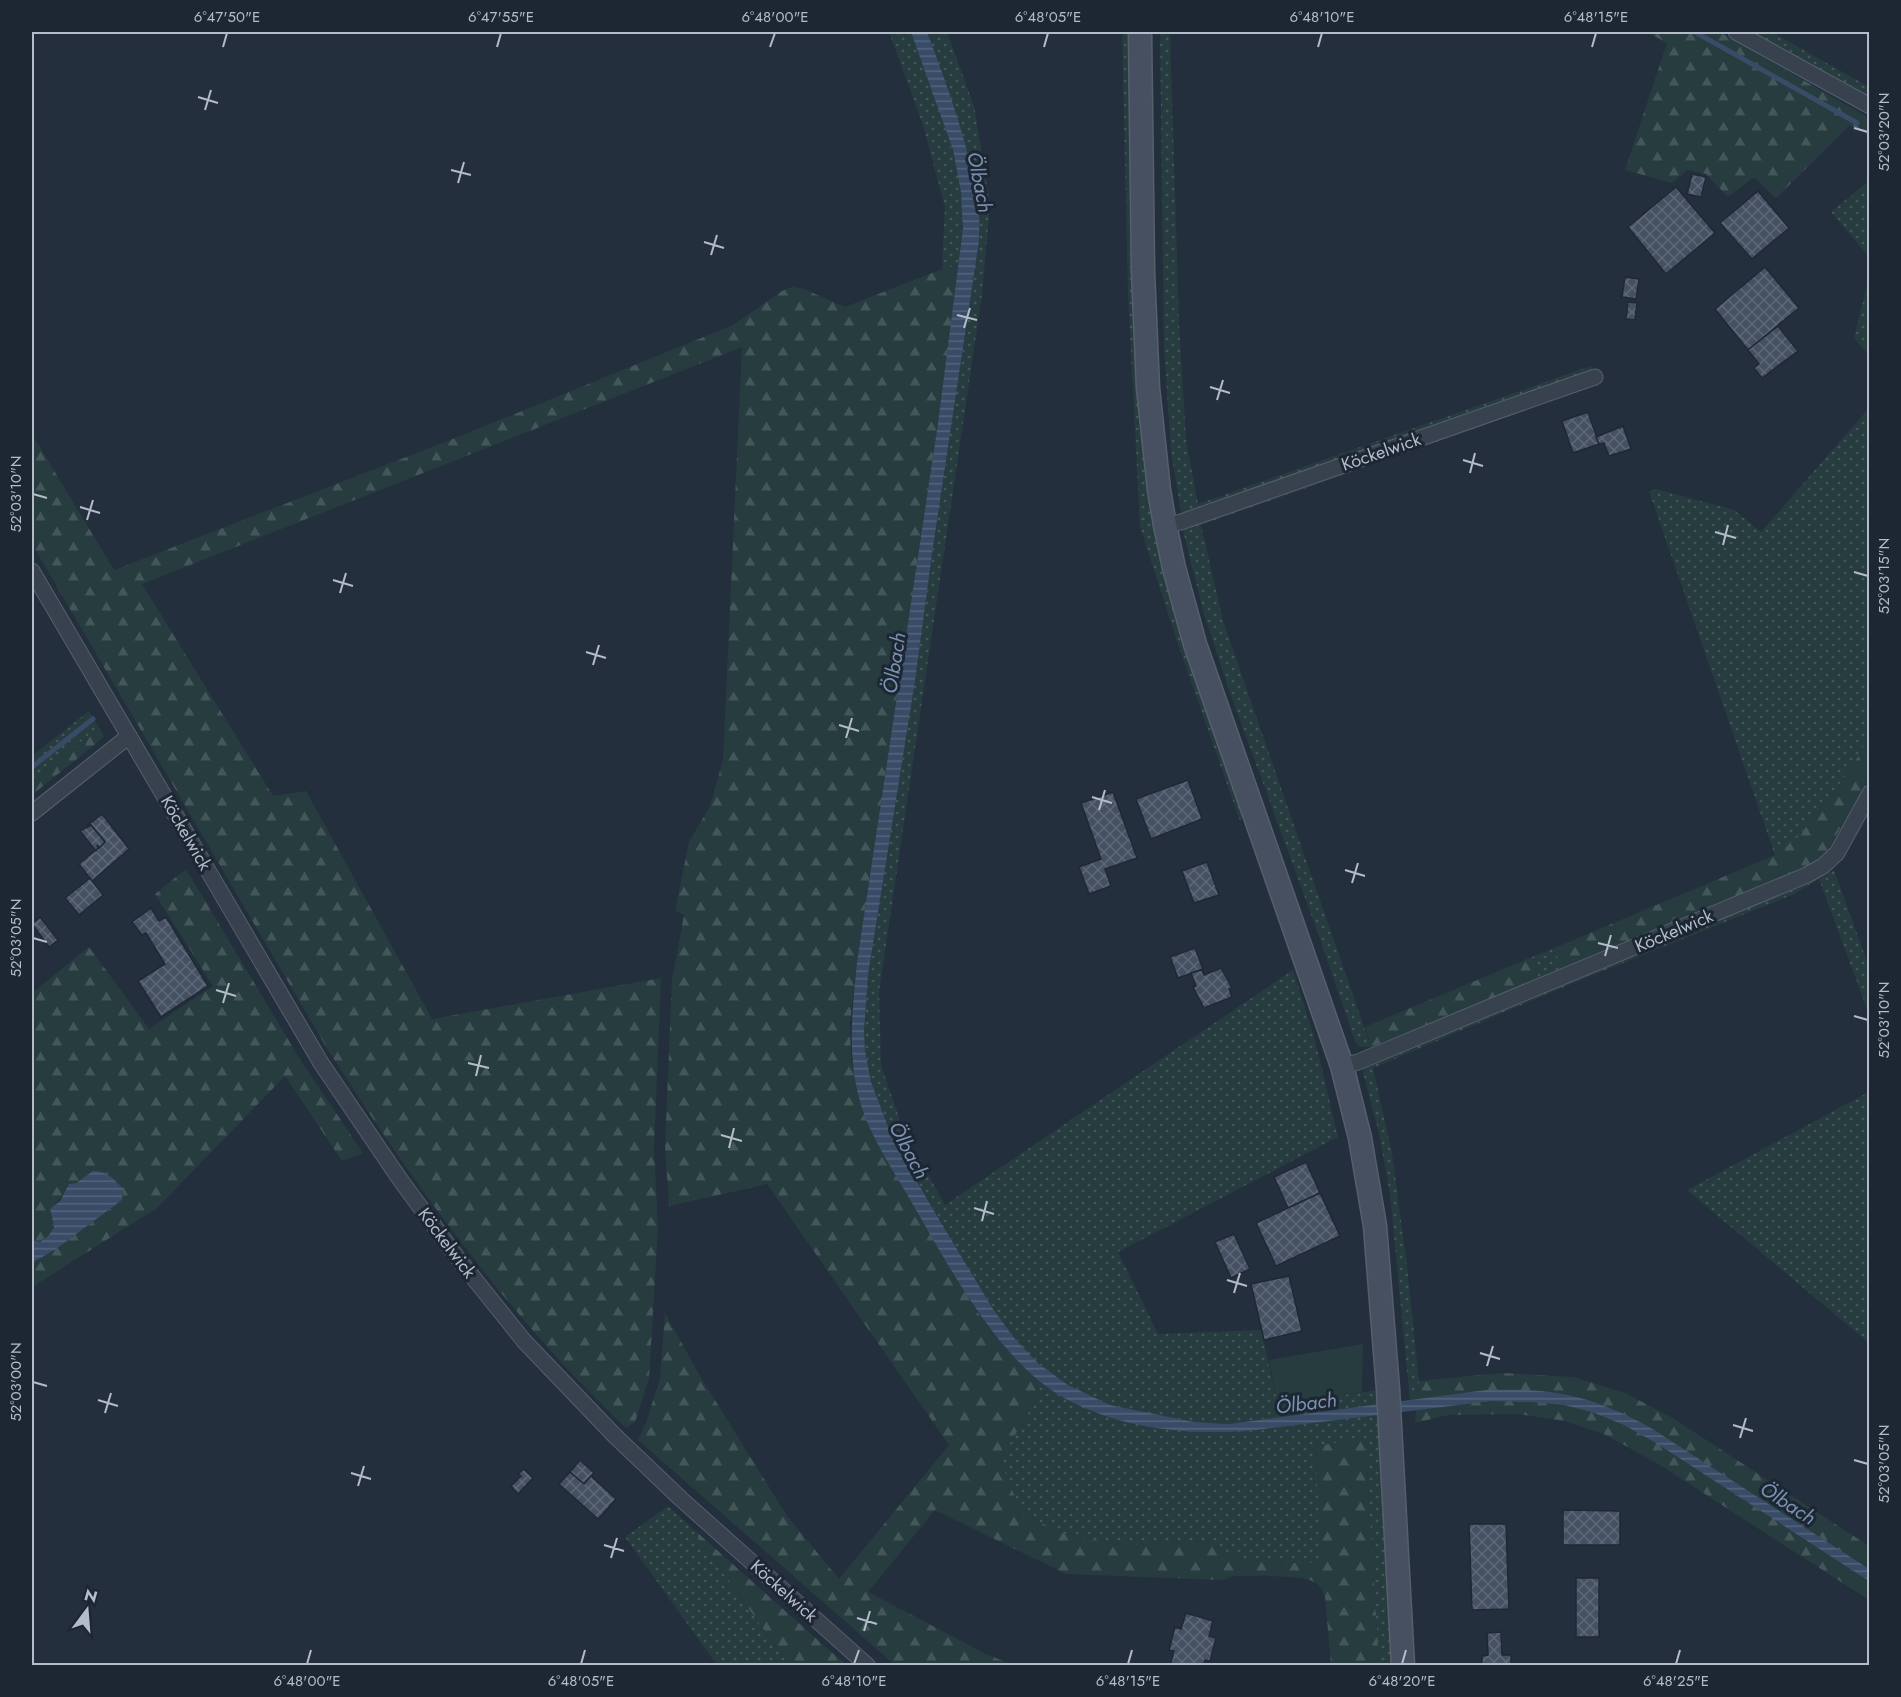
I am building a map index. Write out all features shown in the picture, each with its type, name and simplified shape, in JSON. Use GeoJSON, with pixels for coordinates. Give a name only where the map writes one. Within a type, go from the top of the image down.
{"type":"FeatureCollection","features":[{"type":"Feature","properties":{"kind":"main road"},"geometry":{"type":"LineString","coordinates":[[1140,32],[1143,259],[1148,388],[1159,490],[1174,568],[1195,644],[1342,1066],[1360,1138],[1375,1226],[1388,1389],[1403,1665]]}},
{"type":"Feature","properties":{"kind":"street"},"geometry":{"type":"LineString","coordinates":[[1736,32],[1869,106]]}},
{"type":"Feature","properties":{"kind":"street","name":"Köckelwick"},"geometry":{"type":"LineString","coordinates":[[1166,525],[1181,522],[1595,377]]}},
{"type":"Feature","properties":{"kind":"street","name":"Köckelwick"},"geometry":{"type":"LineString","coordinates":[[32,571],[321,1064],[399,1178],[463,1265],[524,1341],[614,1435],[681,1499],[868,1665]]}},
{"type":"Feature","properties":{"kind":"street"},"geometry":{"type":"LineString","coordinates":[[32,813],[129,736]]}},
{"type":"Feature","properties":{"kind":"street","name":"Köckelwick"},"geometry":{"type":"LineString","coordinates":[[1342,1066],[1358,1062],[1807,875],[1823,866],[1837,853],[1869,793]]}},
{"type":"Feature","properties":{"kind":"green space"},"geometry":{"type":"Polygon","coordinates":[[[889,32],[911,32],[946,130],[957,170],[963,209],[959,265],[942,269],[945,207],[923,125],[889,32]]]}},
{"type":"Feature","properties":{"kind":"green space"},"geometry":{"type":"Polygon","coordinates":[[[927,32],[947,32],[974,106],[990,204],[982,295],[879,992],[881,1065],[903,1129],[945,1205],[1293,970],[1315,1040],[1338,1137],[1118,1252],[1158,1334],[1261,1330],[1278,1404],[1378,1390],[1379,1404],[1229,1424],[1194,1422],[1110,1405],[1068,1385],[1039,1364],[1015,1339],[993,1309],[894,1142],[871,1082],[864,1031],[868,975],[915,681],[979,241],[946,82],[927,32]]]}},
{"type":"Feature","properties":{"kind":"green space"},"geometry":{"type":"Polygon","coordinates":[[[1122,32],[1132,32],[1143,447],[1244,811],[1240,821],[1140,527],[1128,293],[1122,32]]]}},
{"type":"Feature","properties":{"kind":"green space"},"geometry":{"type":"Polygon","coordinates":[[[1160,32],[1170,32],[1179,324],[1186,440],[1198,504],[1591,366],[1593,372],[1188,513],[1181,512],[1171,451],[1164,348],[1160,32]]]}},
{"type":"Feature","properties":{"kind":"green space"},"geometry":{"type":"Polygon","coordinates":[[[1647,32],[1720,32],[1869,118],[1869,136],[1850,125],[1776,198],[1754,177],[1728,197],[1706,174],[1687,170],[1672,183],[1625,170],[1667,43],[1647,32]]]}},
{"type":"Feature","properties":{"kind":"green space"},"geometry":{"type":"Polygon","coordinates":[[[1749,32],[1772,32],[1869,87],[1869,101],[1749,32]]]}},
{"type":"Feature","properties":{"kind":"green space"},"geometry":{"type":"Polygon","coordinates":[[[1869,181],[1869,257],[1831,212],[1869,181]]]}},
{"type":"Feature","properties":{"kind":"green space"},"geometry":{"type":"Polygon","coordinates":[[[959,265],[850,1023],[851,1059],[863,1111],[881,1149],[978,1313],[1011,1354],[1038,1379],[1036,1400],[1000,1460],[1022,1514],[1072,1537],[1128,1545],[1206,1541],[1246,1562],[1322,1563],[1315,1446],[1365,1439],[1379,1665],[1331,1665],[1325,1597],[1318,1585],[1307,1579],[1233,1576],[1223,1580],[1066,1574],[935,1510],[868,1592],[988,1655],[1014,1665],[895,1665],[638,1440],[646,1423],[660,1378],[665,1313],[700,1376],[787,1516],[839,1579],[949,1445],[767,1184],[669,1206],[665,1146],[672,980],[684,915],[675,911],[689,842],[710,806],[723,760],[742,347],[142,584],[273,796],[306,791],[432,1019],[661,978],[654,1147],[658,1229],[649,1378],[635,1422],[626,1428],[542,1341],[503,1295],[430,1200],[361,1101],[328,1050],[32,544],[32,434],[114,570],[458,437],[733,325],[782,291],[792,287],[804,289],[845,307],[942,269],[959,265]]]}},
{"type":"Feature","properties":{"kind":"green space"},"geometry":{"type":"Polygon","coordinates":[[[1869,278],[1870,355],[1854,338],[1869,278]]]}},
{"type":"Feature","properties":{"kind":"green space"},"geometry":{"type":"Polygon","coordinates":[[[1536,401],[1538,406],[1201,525],[1223,621],[1371,1047],[1361,1047],[1356,1044],[1229,690],[1204,614],[1183,531],[1188,525],[1536,401]]]}},
{"type":"Feature","properties":{"kind":"green space"},"geometry":{"type":"Polygon","coordinates":[[[1869,408],[1869,736],[1851,769],[1798,837],[1775,855],[1649,491],[1656,489],[1734,510],[1761,532],[1869,408]]]}},
{"type":"Feature","properties":{"kind":"green space"},"geometry":{"type":"Polygon","coordinates":[[[89,711],[99,727],[32,781],[32,756],[89,711]]]}},
{"type":"Feature","properties":{"kind":"green space"},"geometry":{"type":"Polygon","coordinates":[[[99,727],[104,737],[32,795],[32,781],[99,727]]]}},
{"type":"Feature","properties":{"kind":"green space"},"geometry":{"type":"Polygon","coordinates":[[[1869,736],[1869,779],[1824,856],[1789,879],[1565,968],[1552,949],[1775,855],[1798,837],[1851,769],[1869,736]]]}},
{"type":"Feature","properties":{"kind":"green space"},"geometry":{"type":"Polygon","coordinates":[[[186,869],[301,1061],[363,1153],[342,1161],[285,1076],[157,1208],[32,1287],[32,1263],[56,1249],[122,1200],[123,1189],[93,1171],[76,1183],[69,1184],[50,1214],[54,1227],[49,1235],[39,1242],[32,1241],[32,993],[89,947],[149,1029],[213,986],[155,894],[186,869]]]}},
{"type":"Feature","properties":{"kind":"green space"},"geometry":{"type":"Polygon","coordinates":[[[1834,870],[1869,967],[1869,1014],[1819,879],[1834,870]]]}},
{"type":"Feature","properties":{"kind":"green space"},"geometry":{"type":"Polygon","coordinates":[[[1819,879],[1794,894],[1571,984],[1373,1068],[1392,1153],[1407,1266],[1419,1381],[1417,1399],[1410,1400],[1390,1195],[1379,1133],[1363,1072],[1365,1067],[1803,882],[1819,879]]]}},
{"type":"Feature","properties":{"kind":"green space"},"geometry":{"type":"Polygon","coordinates":[[[1552,949],[1565,968],[1539,979],[1532,957],[1552,949]]]}},
{"type":"Feature","properties":{"kind":"green space"},"geometry":{"type":"Polygon","coordinates":[[[1532,957],[1539,979],[1371,1047],[1365,1027],[1532,957]]]}},
{"type":"Feature","properties":{"kind":"green space"},"geometry":{"type":"Polygon","coordinates":[[[1869,1092],[1869,1343],[1687,1190],[1869,1092]]]}},
{"type":"Feature","properties":{"kind":"green space"},"geometry":{"type":"Polygon","coordinates":[[[1363,1344],[1362,1392],[1278,1404],[1269,1360],[1363,1344]]]}},
{"type":"Feature","properties":{"kind":"green space"},"geometry":{"type":"Polygon","coordinates":[[[1501,1373],[1574,1377],[1625,1393],[1671,1417],[1869,1546],[1869,1600],[1660,1465],[1606,1435],[1565,1421],[1517,1414],[1448,1415],[1415,1423],[1419,1381],[1501,1373]]]}},
{"type":"Feature","properties":{"kind":"green space"},"geometry":{"type":"Polygon","coordinates":[[[1038,1379],[1062,1397],[1091,1411],[1248,1431],[1380,1414],[1391,1665],[1379,1665],[1365,1439],[1315,1446],[1323,1563],[1246,1562],[1206,1541],[1128,1545],[1072,1537],[1022,1514],[1000,1460],[1036,1400],[1038,1379]]]}},
{"type":"Feature","properties":{"kind":"green space"},"geometry":{"type":"Polygon","coordinates":[[[668,1506],[690,1526],[789,1665],[717,1665],[625,1537],[668,1506]]]}},
{"type":"Feature","properties":{"kind":"green space"},"geometry":{"type":"Polygon","coordinates":[[[690,1526],[829,1650],[847,1665],[789,1665],[690,1526]]]}},
{"type":"Feature","properties":{"kind":"water"},"geometry":{"type":"Polygon","coordinates":[[[911,32],[927,32],[957,116],[978,204],[979,241],[915,681],[868,975],[865,1050],[871,1082],[894,1142],[993,1309],[1015,1339],[1039,1364],[1068,1385],[1110,1405],[1194,1422],[1229,1424],[1486,1390],[1552,1392],[1590,1401],[1651,1428],[1869,1569],[1869,1581],[1656,1443],[1624,1425],[1592,1412],[1564,1405],[1491,1401],[1224,1432],[1154,1428],[1108,1417],[1064,1398],[1040,1382],[997,1337],[959,1283],[873,1135],[858,1092],[852,1055],[852,1018],[857,962],[938,423],[963,229],[961,192],[953,150],[911,32]]]}},
{"type":"Feature","properties":{"kind":"water"},"geometry":{"type":"Polygon","coordinates":[[[93,1171],[110,1176],[123,1189],[122,1200],[56,1249],[32,1263],[32,1241],[40,1242],[49,1235],[54,1227],[50,1209],[60,1201],[69,1184],[76,1183],[93,1171]]]}},
{"type":"Feature","properties":{"kind":"building"},"geometry":{"type":"Polygon","coordinates":[[[1692,174],[1706,177],[1701,197],[1687,194],[1692,174]]]}},
{"type":"Feature","properties":{"kind":"building"},"geometry":{"type":"Polygon","coordinates":[[[1676,187],[1715,233],[1666,274],[1628,227],[1676,187]]]}},
{"type":"Feature","properties":{"kind":"building"},"geometry":{"type":"Polygon","coordinates":[[[1758,191],[1789,228],[1752,259],[1720,223],[1758,191]]]}},
{"type":"Feature","properties":{"kind":"building"},"geometry":{"type":"Polygon","coordinates":[[[1765,267],[1799,308],[1748,350],[1715,309],[1765,267]]]}},
{"type":"Feature","properties":{"kind":"building"},"geometry":{"type":"Polygon","coordinates":[[[1625,277],[1639,279],[1636,299],[1622,297],[1625,277]]]}},
{"type":"Feature","properties":{"kind":"building"},"geometry":{"type":"Polygon","coordinates":[[[1628,302],[1637,303],[1635,320],[1626,319],[1628,302]]]}},
{"type":"Feature","properties":{"kind":"building"},"geometry":{"type":"Polygon","coordinates":[[[1778,326],[1798,351],[1762,378],[1754,368],[1759,364],[1748,350],[1778,326]]]}},
{"type":"Feature","properties":{"kind":"building"},"geometry":{"type":"Polygon","coordinates":[[[1588,412],[1599,444],[1573,453],[1562,421],[1588,412]]]}},
{"type":"Feature","properties":{"kind":"building"},"geometry":{"type":"Polygon","coordinates":[[[1623,426],[1631,449],[1609,456],[1604,443],[1599,444],[1596,437],[1623,426]]]}},
{"type":"Feature","properties":{"kind":"building"},"geometry":{"type":"Polygon","coordinates":[[[1188,780],[1202,819],[1151,839],[1136,799],[1188,780]]]}},
{"type":"Feature","properties":{"kind":"building"},"geometry":{"type":"Polygon","coordinates":[[[1113,792],[1137,858],[1105,869],[1111,886],[1089,894],[1079,867],[1101,859],[1081,803],[1113,792]]]}},
{"type":"Feature","properties":{"kind":"building"},"geometry":{"type":"Polygon","coordinates":[[[102,814],[129,849],[92,881],[79,864],[98,848],[97,845],[99,848],[105,842],[91,825],[88,825],[102,814]]]}},
{"type":"Feature","properties":{"kind":"building"},"geometry":{"type":"Polygon","coordinates":[[[91,825],[105,842],[99,848],[97,845],[96,851],[80,831],[91,825]]]}},
{"type":"Feature","properties":{"kind":"building"},"geometry":{"type":"Polygon","coordinates":[[[1207,862],[1219,895],[1194,903],[1182,871],[1207,862]]]}},
{"type":"Feature","properties":{"kind":"building"},"geometry":{"type":"Polygon","coordinates":[[[90,878],[103,895],[79,915],[65,898],[90,878]]]}},
{"type":"Feature","properties":{"kind":"building"},"geometry":{"type":"Polygon","coordinates":[[[151,908],[159,921],[166,917],[208,986],[161,1017],[138,981],[165,964],[146,933],[142,935],[132,922],[151,908]]]}},
{"type":"Feature","properties":{"kind":"building"},"geometry":{"type":"Polygon","coordinates":[[[40,917],[58,940],[49,947],[32,924],[40,917]]]}},
{"type":"Feature","properties":{"kind":"building"},"geometry":{"type":"Polygon","coordinates":[[[1195,948],[1203,969],[1178,978],[1170,957],[1195,948]]]}},
{"type":"Feature","properties":{"kind":"building"},"geometry":{"type":"Polygon","coordinates":[[[1221,968],[1232,988],[1229,989],[1232,997],[1204,1008],[1193,987],[1196,986],[1191,973],[1202,970],[1204,975],[1221,968]]]}},
{"type":"Feature","properties":{"kind":"building"},"geometry":{"type":"Polygon","coordinates":[[[1306,1162],[1320,1193],[1288,1208],[1274,1177],[1306,1162]]]}},
{"type":"Feature","properties":{"kind":"building"},"geometry":{"type":"Polygon","coordinates":[[[1320,1193],[1340,1236],[1276,1266],[1256,1223],[1320,1193]]]}},
{"type":"Feature","properties":{"kind":"building"},"geometry":{"type":"Polygon","coordinates":[[[1234,1234],[1250,1269],[1231,1278],[1215,1242],[1234,1234]]]}},
{"type":"Feature","properties":{"kind":"building"},"geometry":{"type":"Polygon","coordinates":[[[1289,1276],[1302,1331],[1264,1340],[1251,1284],[1289,1276]]]}},
{"type":"Feature","properties":{"kind":"building"},"geometry":{"type":"Polygon","coordinates":[[[580,1460],[594,1473],[584,1484],[570,1472],[580,1460]]]}},
{"type":"Feature","properties":{"kind":"building"},"geometry":{"type":"Polygon","coordinates":[[[524,1469],[533,1478],[518,1494],[511,1486],[521,1476],[518,1474],[524,1469]]]}},
{"type":"Feature","properties":{"kind":"building"},"geometry":{"type":"Polygon","coordinates":[[[570,1472],[584,1484],[591,1476],[616,1499],[598,1519],[559,1484],[570,1472]]]}},
{"type":"Feature","properties":{"kind":"building"},"geometry":{"type":"Polygon","coordinates":[[[1563,1510],[1620,1511],[1620,1545],[1563,1545],[1563,1510]]]}},
{"type":"Feature","properties":{"kind":"building"},"geometry":{"type":"Polygon","coordinates":[[[1469,1524],[1506,1524],[1509,1609],[1472,1610],[1469,1524]]]}},
{"type":"Feature","properties":{"kind":"building"},"geometry":{"type":"Polygon","coordinates":[[[1576,1578],[1599,1578],[1599,1637],[1576,1637],[1576,1578]]]}},
{"type":"Feature","properties":{"kind":"building"},"geometry":{"type":"Polygon","coordinates":[[[1186,1613],[1213,1621],[1209,1636],[1216,1638],[1210,1661],[1205,1660],[1203,1666],[1170,1666],[1174,1651],[1169,1650],[1175,1627],[1181,1629],[1186,1613]]]}},
{"type":"Feature","properties":{"kind":"building"},"geometry":{"type":"Polygon","coordinates":[[[1501,1632],[1502,1655],[1511,1655],[1511,1666],[1482,1666],[1482,1656],[1488,1655],[1487,1633],[1501,1632]]]}},
{"type":"Feature","properties":{"kind":"waterway"},"geometry":{"type":"LineString","coordinates":[[1695,32],[1857,123]]}},
{"type":"Feature","properties":{"kind":"waterway"},"geometry":{"type":"LineString","coordinates":[[32,767],[93,719]]}},
{"type":"Feature","properties":{"kind":"water label","name":"Ölbach"},"geometry":{"type":"Point","coordinates":[980,182]}},
{"type":"Feature","properties":{"kind":"water label","name":"Ölbach"},"geometry":{"type":"Point","coordinates":[894,663]}},
{"type":"Feature","properties":{"kind":"water label","name":"Ölbach"},"geometry":{"type":"Point","coordinates":[909,1150]}},
{"type":"Feature","properties":{"kind":"water label","name":"Ölbach"},"geometry":{"type":"Point","coordinates":[1306,1403]}},
{"type":"Feature","properties":{"kind":"water label","name":"Ölbach"},"geometry":{"type":"Point","coordinates":[1788,1503]}}]}
